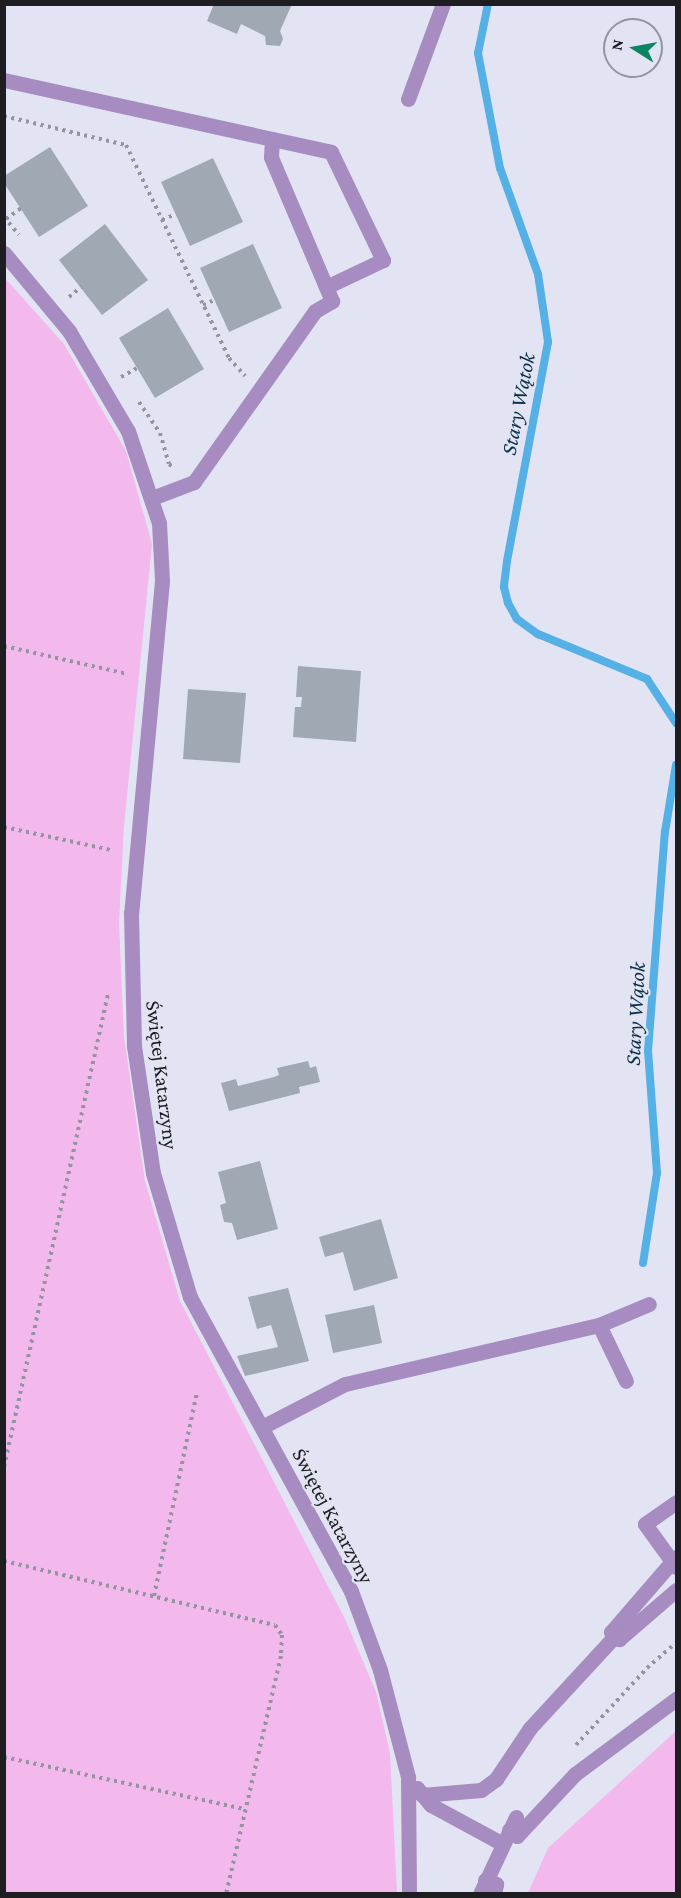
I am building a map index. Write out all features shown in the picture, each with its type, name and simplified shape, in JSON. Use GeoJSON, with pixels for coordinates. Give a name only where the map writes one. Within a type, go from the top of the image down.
{"type":"FeatureCollection","features":[{"type":"Feature","properties":{"kind":"street"},"geometry":{"type":"LineString","coordinates":[[408,99],[443,4]]}},
{"type":"Feature","properties":{"kind":"street"},"geometry":{"type":"LineString","coordinates":[[4,80],[331,152],[383,260],[326,286]]}},
{"type":"Feature","properties":{"kind":"street"},"geometry":{"type":"LineString","coordinates":[[152,498],[194,482],[315,311],[332,301],[270,157],[272,139]]}},
{"type":"Feature","properties":{"kind":"street","name":"Świętej Katarzyny"},"geometry":{"type":"LineString","coordinates":[[4,253],[69,331],[128,430],[159,523],[162,581],[130,913],[134,1046],[153,1173],[190,1297],[351,1591],[380,1670],[408,1777],[409,1893]]}},
{"type":"Feature","properties":{"kind":"street"},"geometry":{"type":"LineString","coordinates":[[262,1427],[345,1384],[599,1325],[649,1304]]}},
{"type":"Feature","properties":{"kind":"street"},"geometry":{"type":"LineString","coordinates":[[599,1325],[626,1381]]}},
{"type":"Feature","properties":{"kind":"street"},"geometry":{"type":"LineString","coordinates":[[676,1502],[645,1524],[675,1562],[611,1632],[619,1639],[676,1590]]}},
{"type":"Feature","properties":{"kind":"street"},"geometry":{"type":"LineString","coordinates":[[422,1795],[481,1790],[496,1779],[530,1728],[615,1636]]}},
{"type":"Feature","properties":{"kind":"street"},"geometry":{"type":"LineString","coordinates":[[408,1777],[431,1805],[509,1830],[517,1836],[575,1774],[676,1699]]}},
{"type":"Feature","properties":{"kind":"street"},"geometry":{"type":"LineString","coordinates":[[486,1889],[509,1830]]}},
{"type":"Feature","properties":{"kind":"path"},"geometry":{"type":"LineString","coordinates":[[4,116],[126,145],[229,358],[261,388]]}},
{"type":"Feature","properties":{"kind":"path"},"geometry":{"type":"LineString","coordinates":[[6,219],[21,208]]}},
{"type":"Feature","properties":{"kind":"path"},"geometry":{"type":"LineString","coordinates":[[162,220],[176,214]]}},
{"type":"Feature","properties":{"kind":"path"},"geometry":{"type":"LineString","coordinates":[[66,300],[81,288]]}},
{"type":"Feature","properties":{"kind":"path"},"geometry":{"type":"LineString","coordinates":[[203,305],[215,300]]}},
{"type":"Feature","properties":{"kind":"path"},"geometry":{"type":"LineString","coordinates":[[121,377],[137,368]]}},
{"type":"Feature","properties":{"kind":"path"},"geometry":{"type":"LineString","coordinates":[[4,646],[127,674]]}},
{"type":"Feature","properties":{"kind":"path"},"geometry":{"type":"LineString","coordinates":[[4,827],[111,850],[113,856]]}},
{"type":"Feature","properties":{"kind":"path"},"geometry":{"type":"LineString","coordinates":[[4,1467],[108,1006],[110,984]]}},
{"type":"Feature","properties":{"kind":"path"},"geometry":{"type":"LineString","coordinates":[[154,1596],[197,1392]]}},
{"type":"Feature","properties":{"kind":"path"},"geometry":{"type":"LineString","coordinates":[[4,1561],[275,1625],[282,1635],[281,1656],[226,1893]]}},
{"type":"Feature","properties":{"kind":"path"},"geometry":{"type":"LineString","coordinates":[[574,1746],[647,1668],[676,1643]]}},
{"type":"Feature","properties":{"kind":"path"},"geometry":{"type":"LineString","coordinates":[[4,1757],[244,1809]]}},
{"type":"Feature","properties":{"kind":"shaded area"},"geometry":{"type":"Polygon","coordinates":[[[4,277],[64,344],[126,451],[152,544],[124,826],[119,923],[124,1037],[145,1181],[180,1301],[345,1619],[376,1692],[390,1753],[397,1893],[5,1893],[4,277]]]}},
{"type":"Feature","properties":{"kind":"shaded area"},"geometry":{"type":"Polygon","coordinates":[[[676,1731],[676,1893],[528,1893],[548,1848],[676,1731]]]}},
{"type":"Feature","properties":{"kind":"building"},"geometry":{"type":"Polygon","coordinates":[[[214,4],[292,4],[280,31],[283,39],[280,46],[266,45],[265,36],[241,24],[237,34],[207,21],[214,4]]]}},
{"type":"Feature","properties":{"kind":"building"},"geometry":{"type":"Polygon","coordinates":[[[50,147],[88,206],[39,237],[4,183],[4,176],[50,147]]]}},
{"type":"Feature","properties":{"kind":"building"},"geometry":{"type":"Polygon","coordinates":[[[213,158],[243,222],[190,246],[161,182],[213,158]]]}},
{"type":"Feature","properties":{"kind":"building"},"geometry":{"type":"Polygon","coordinates":[[[105,224],[148,280],[102,315],[59,260],[105,224]]]}},
{"type":"Feature","properties":{"kind":"building"},"geometry":{"type":"Polygon","coordinates":[[[253,244],[282,308],[229,332],[200,268],[253,244]]]}},
{"type":"Feature","properties":{"kind":"building"},"geometry":{"type":"Polygon","coordinates":[[[168,308],[204,369],[155,398],[119,338],[168,308]]]}},
{"type":"Feature","properties":{"kind":"building"},"geometry":{"type":"Polygon","coordinates":[[[298,666],[361,671],[356,742],[293,737],[295,707],[301,707],[302,697],[296,697],[298,666]]]}},
{"type":"Feature","properties":{"kind":"building"},"geometry":{"type":"Polygon","coordinates":[[[188,689],[246,693],[240,763],[183,759],[188,689]]]}},
{"type":"Feature","properties":{"kind":"building"},"geometry":{"type":"Polygon","coordinates":[[[308,1061],[310,1068],[316,1066],[320,1082],[299,1087],[300,1093],[229,1111],[221,1083],[236,1079],[238,1086],[274,1077],[279,1075],[277,1068],[308,1061]]]}},
{"type":"Feature","properties":{"kind":"building"},"geometry":{"type":"Polygon","coordinates":[[[260,1161],[278,1229],[237,1240],[232,1223],[224,1222],[220,1205],[226,1203],[218,1172],[260,1161]]]}},
{"type":"Feature","properties":{"kind":"building"},"geometry":{"type":"Polygon","coordinates":[[[381,1219],[398,1278],[354,1291],[343,1252],[325,1257],[319,1237],[381,1219]]]}},
{"type":"Feature","properties":{"kind":"building"},"geometry":{"type":"Polygon","coordinates":[[[288,1288],[309,1361],[245,1376],[237,1356],[278,1347],[271,1325],[257,1329],[248,1297],[288,1288]]]}},
{"type":"Feature","properties":{"kind":"building"},"geometry":{"type":"Polygon","coordinates":[[[374,1305],[382,1343],[333,1353],[325,1315],[374,1305]]]}},
{"type":"Feature","properties":{"kind":"waterway","name":"Stary Wątok"},"geometry":{"type":"LineString","coordinates":[[488,4],[478,53],[500,168],[538,274],[548,342],[507,561],[504,587],[508,603],[517,619],[538,634],[647,679],[676,723]]}},
{"type":"Feature","properties":{"kind":"waterway","name":"Stary Wątok"},"geometry":{"type":"LineString","coordinates":[[643,1263],[657,1173],[648,1051],[665,832],[676,765]]}}]}
